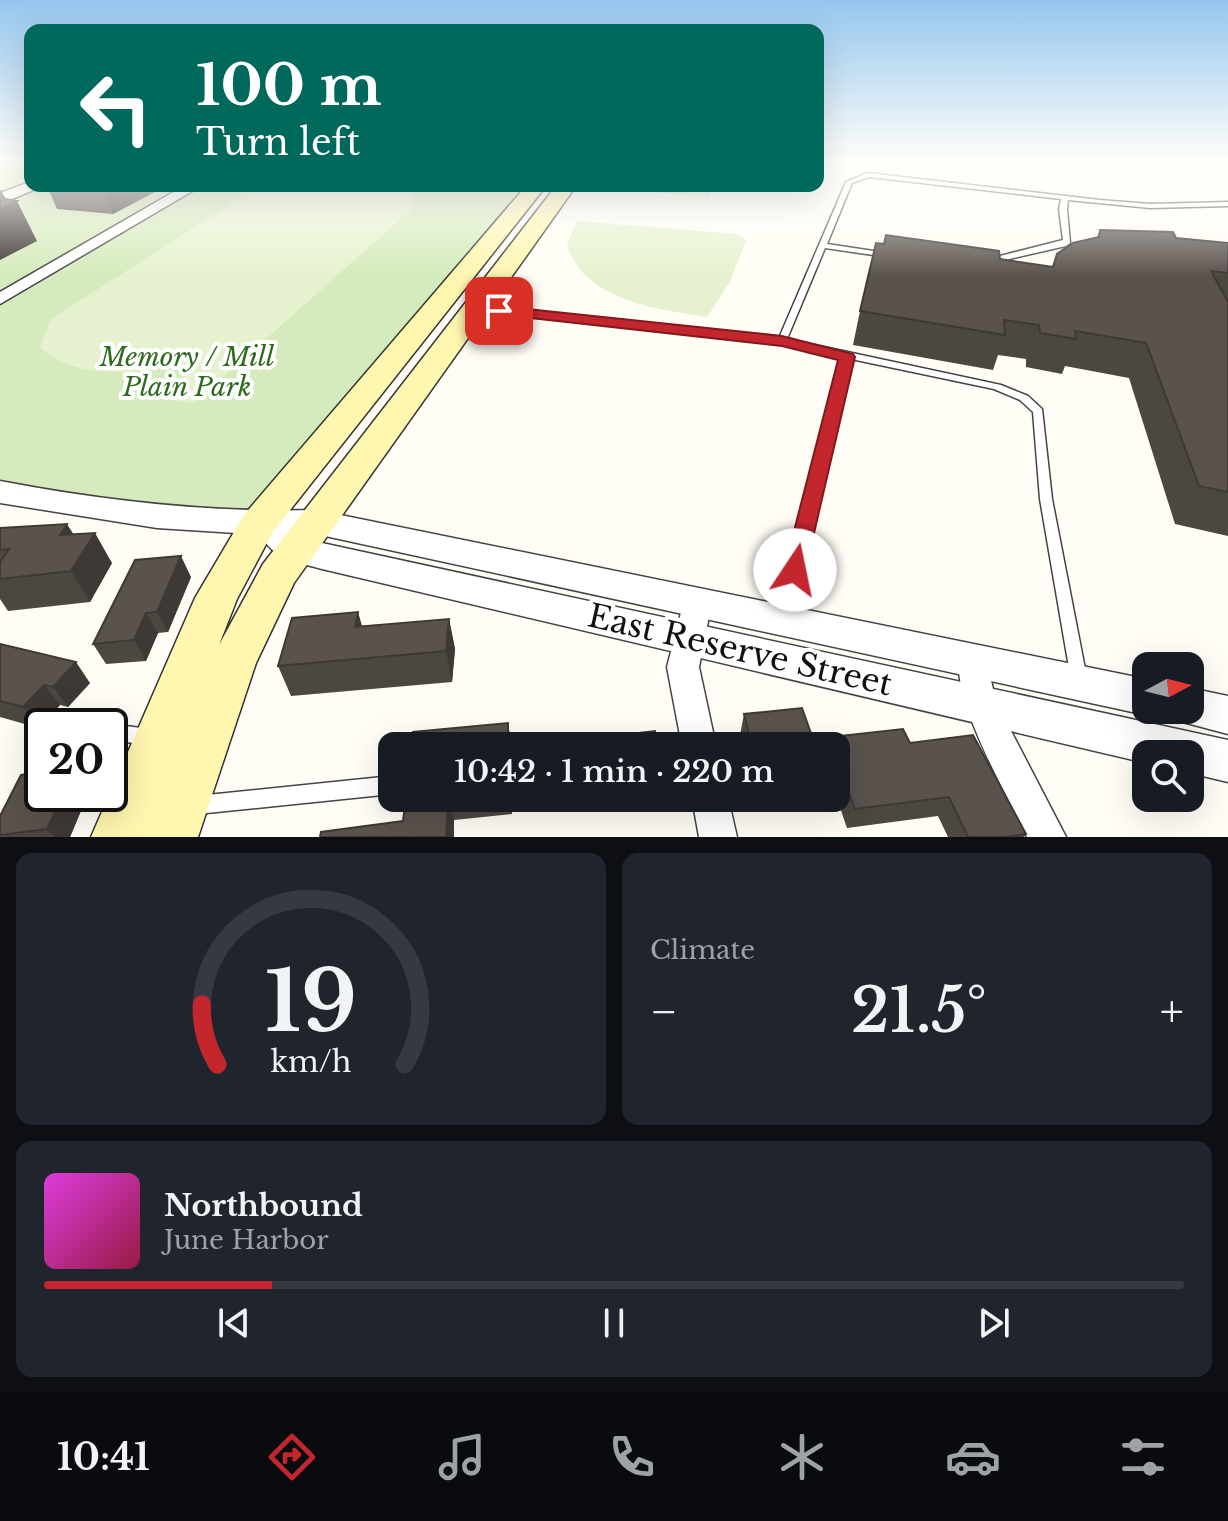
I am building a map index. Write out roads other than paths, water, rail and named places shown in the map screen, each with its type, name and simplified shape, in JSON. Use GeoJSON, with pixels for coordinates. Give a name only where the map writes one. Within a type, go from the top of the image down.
{"type":"FeatureCollection","features":[{"type":"Feature","properties":{"kind":"main road"},"geometry":{"type":"LineString","coordinates":[[119,837],[216,598],[257,525],[526,198]]}},
{"type":"Feature","properties":{"kind":"main road"},"geometry":{"type":"LineString","coordinates":[[175,822],[233,663],[277,575],[557,198]]}},
{"type":"Feature","properties":{"kind":"street"},"geometry":{"type":"LineString","coordinates":[[0,299],[173,198]]}},
{"type":"Feature","properties":{"kind":"street","name":"East Reserve Street"},"geometry":{"type":"LineString","coordinates":[[0,492],[131,516],[257,525],[694,620],[980,704],[1228,761]]}},
{"type":"Feature","properties":{"kind":"street","name":"East Reserve Street"},"geometry":{"type":"LineString","coordinates":[[694,620],[785,619],[1132,694]]}},
{"type":"Feature","properties":{"kind":"street"},"geometry":{"type":"LineString","coordinates":[[694,620],[683,667],[696,732]]}},
{"type":"Feature","properties":{"kind":"street"},"geometry":{"type":"LineString","coordinates":[[973,659],[980,704],[1047,837]]}},
{"type":"Feature","properties":{"kind":"street"},"geometry":{"type":"LineString","coordinates":[[1204,710],[1228,715]]}},
{"type":"Feature","properties":{"kind":"street"},"geometry":{"type":"LineString","coordinates":[[713,812],[718,837]]}},
{"type":"Feature","properties":{"kind":"lane"},"geometry":{"type":"LineString","coordinates":[[782,341],[843,198]]}},
{"type":"Feature","properties":{"kind":"lane"},"geometry":{"type":"LineString","coordinates":[[973,265],[1026,256],[1063,244],[1067,241],[1063,209],[1065,198]]}},
{"type":"Feature","properties":{"kind":"lane"},"geometry":{"type":"LineString","coordinates":[[1066,198],[1150,206],[1228,204]]}},
{"type":"Feature","properties":{"kind":"lane"},"geometry":{"type":"LineString","coordinates":[[824,246],[895,256]]}},
{"type":"Feature","properties":{"kind":"lane"},"geometry":{"type":"LineString","coordinates":[[476,308],[782,341],[997,387],[1024,398],[1038,411],[1046,499],[1080,683]]}},
{"type":"Feature","properties":{"kind":"lane"},"geometry":{"type":"LineString","coordinates":[[785,619],[805,523],[847,357]]}},
{"type":"Feature","properties":{"kind":"lane"},"geometry":{"type":"LineString","coordinates":[[128,734],[159,738]]}},
{"type":"Feature","properties":{"kind":"lane"},"geometry":{"type":"LineString","coordinates":[[175,822],[378,787]]}},
{"type":"Feature","properties":{"kind":"park label","name":"Memory / Mill Plain Park"},"geometry":{"type":"Point","coordinates":[187,372]}}]}
